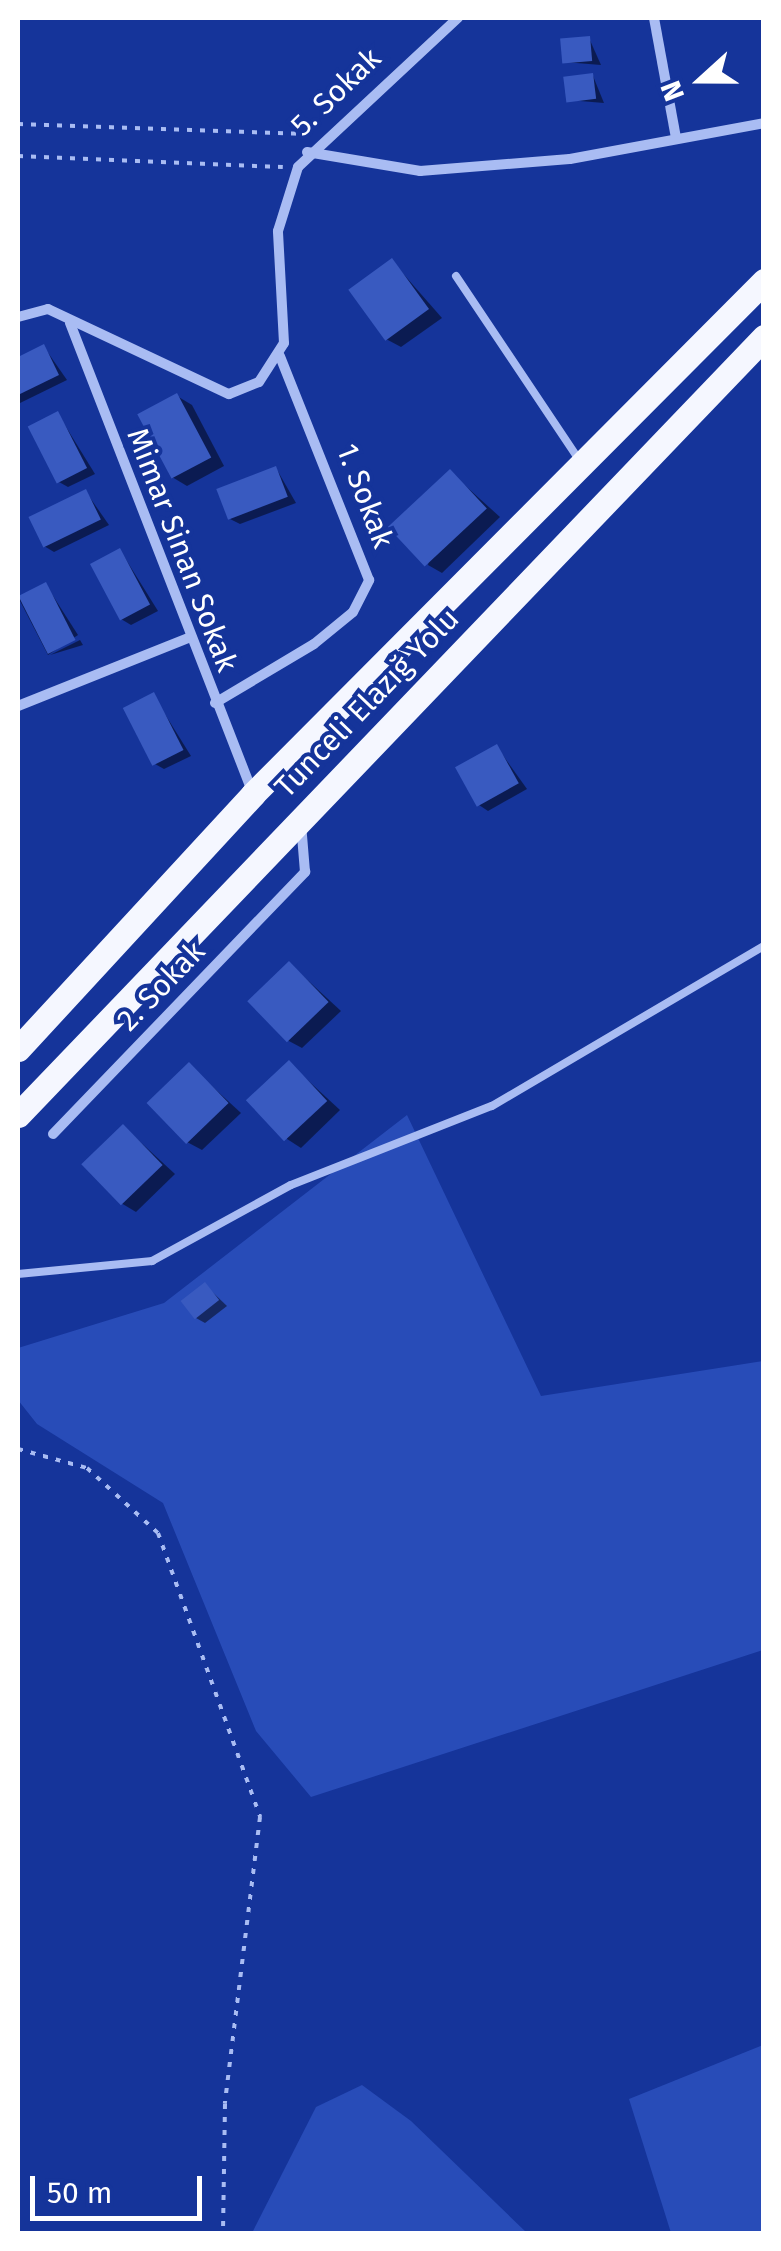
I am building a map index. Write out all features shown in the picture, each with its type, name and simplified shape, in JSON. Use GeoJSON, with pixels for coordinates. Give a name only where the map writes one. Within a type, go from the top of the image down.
{"type":"FeatureCollection","features":[{"type":"Feature","properties":{"kind":"main road","name":"Tunceli Elazığ Yolu"},"geometry":{"type":"LineString","coordinates":[[18,1049],[253,794],[764,281]]}},
{"type":"Feature","properties":{"kind":"main road","name":"Tunceli Elazığ Yolu"},"geometry":{"type":"LineString","coordinates":[[18,1115],[764,336]]}},
{"type":"Feature","properties":{"kind":"street","name":"5. Sokak"},"geometry":{"type":"LineString","coordinates":[[280,356],[278,231],[298,168],[307,152],[325,135],[458,18]]}},
{"type":"Feature","properties":{"kind":"street"},"geometry":{"type":"LineString","coordinates":[[654,18],[676,138]]}},
{"type":"Feature","properties":{"kind":"street"},"geometry":{"type":"LineString","coordinates":[[307,152],[420,171],[570,159],[764,123]]}},
{"type":"Feature","properties":{"kind":"street"},"geometry":{"type":"LineString","coordinates":[[18,318],[38,308],[229,394],[259,382],[280,356]]}},
{"type":"Feature","properties":{"kind":"street","name":"Mimar Sinan Sokak"},"geometry":{"type":"LineString","coordinates":[[70,322],[188,638],[253,794]]}},
{"type":"Feature","properties":{"kind":"street","name":"1. Sokak"},"geometry":{"type":"LineString","coordinates":[[215,703],[314,644],[353,612],[369,580],[280,356]]}},
{"type":"Feature","properties":{"kind":"street"},"geometry":{"type":"LineString","coordinates":[[18,706],[188,638]]}},
{"type":"Feature","properties":{"kind":"street","name":"2. Sokak"},"geometry":{"type":"LineString","coordinates":[[53,1134],[305,872],[300,819]]}},
{"type":"Feature","properties":{"kind":"lane"},"geometry":{"type":"LineString","coordinates":[[456,276],[581,464]]}},
{"type":"Feature","properties":{"kind":"lane"},"geometry":{"type":"LineString","coordinates":[[18,1274],[152,1260],[291,1185],[460,1122],[764,946]]}},
{"type":"Feature","properties":{"kind":"path"},"geometry":{"type":"LineString","coordinates":[[18,124],[325,135]]}},
{"type":"Feature","properties":{"kind":"path"},"geometry":{"type":"LineString","coordinates":[[18,156],[298,168]]}},
{"type":"Feature","properties":{"kind":"path"},"geometry":{"type":"LineString","coordinates":[[18,1449],[88,1468],[158,1533],[260,1816],[225,2104],[224,2234]]}},
{"type":"Feature","properties":{"kind":"shaded area"},"geometry":{"type":"Polygon","coordinates":[[[407,1115],[541,1396],[763,1361],[763,1650],[311,1797],[256,1731],[163,1503],[37,1424],[18,1400],[18,1348],[164,1303],[407,1115]]]}},
{"type":"Feature","properties":{"kind":"shaded area"},"geometry":{"type":"Polygon","coordinates":[[[763,2045],[763,2233],[671,2233],[629,2099],[763,2045]]]}},
{"type":"Feature","properties":{"kind":"shaded area"},"geometry":{"type":"Polygon","coordinates":[[[362,2085],[411,2121],[527,2233],[252,2233],[316,2107],[362,2085]]]}},
{"type":"Feature","properties":{"kind":"building"},"geometry":{"type":"Polygon","coordinates":[[[590,36],[592,61],[562,64],[560,39],[590,36]]]}},
{"type":"Feature","properties":{"kind":"building"},"geometry":{"type":"Polygon","coordinates":[[[593,73],[596,99],[566,102],[563,77],[593,73]]]}},
{"type":"Feature","properties":{"kind":"building"},"geometry":{"type":"Polygon","coordinates":[[[392,258],[429,309],[385,341],[348,290],[392,258]]]}},
{"type":"Feature","properties":{"kind":"building"},"geometry":{"type":"Polygon","coordinates":[[[44,344],[59,375],[18,395],[18,357],[44,344]]]}},
{"type":"Feature","properties":{"kind":"building"},"geometry":{"type":"Polygon","coordinates":[[[177,393],[211,457],[172,479],[137,414],[177,393]]]}},
{"type":"Feature","properties":{"kind":"building"},"geometry":{"type":"Polygon","coordinates":[[[58,411],[87,468],[57,483],[28,426],[58,411]]]}},
{"type":"Feature","properties":{"kind":"building"},"geometry":{"type":"Polygon","coordinates":[[[276,466],[288,497],[228,520],[216,489],[276,466]]]}},
{"type":"Feature","properties":{"kind":"building"},"geometry":{"type":"Polygon","coordinates":[[[450,469],[487,508],[425,566],[388,527],[450,469]]]}},
{"type":"Feature","properties":{"kind":"building"},"geometry":{"type":"Polygon","coordinates":[[[86,489],[101,520],[43,548],[28,517],[86,489]]]}},
{"type":"Feature","properties":{"kind":"building"},"geometry":{"type":"Polygon","coordinates":[[[120,548],[150,605],[120,620],[90,564],[120,548]]]}},
{"type":"Feature","properties":{"kind":"building"},"geometry":{"type":"Polygon","coordinates":[[[46,582],[76,640],[48,654],[18,596],[46,582]]]}},
{"type":"Feature","properties":{"kind":"building"},"geometry":{"type":"Polygon","coordinates":[[[154,692],[184,750],[152,766],[123,708],[154,692]]]}},
{"type":"Feature","properties":{"kind":"building"},"geometry":{"type":"Polygon","coordinates":[[[497,744],[519,783],[477,807],[455,767],[497,744]]]}},
{"type":"Feature","properties":{"kind":"building"},"geometry":{"type":"Polygon","coordinates":[[[289,961],[329,1002],[287,1042],[247,1001],[289,961]]]}},
{"type":"Feature","properties":{"kind":"building"},"geometry":{"type":"Polygon","coordinates":[[[289,1060],[327,1101],[284,1141],[246,1100],[289,1060]]]}},
{"type":"Feature","properties":{"kind":"building"},"geometry":{"type":"Polygon","coordinates":[[[189,1062],[229,1103],[186,1144],[147,1103],[189,1062]]]}},
{"type":"Feature","properties":{"kind":"building"},"geometry":{"type":"Polygon","coordinates":[[[123,1124],[163,1165],[121,1205],[81,1164],[123,1124]]]}},
{"type":"Feature","properties":{"kind":"building"},"geometry":{"type":"Polygon","coordinates":[[[205,1282],[219,1300],[195,1319],[181,1301],[205,1282]]]}}]}
